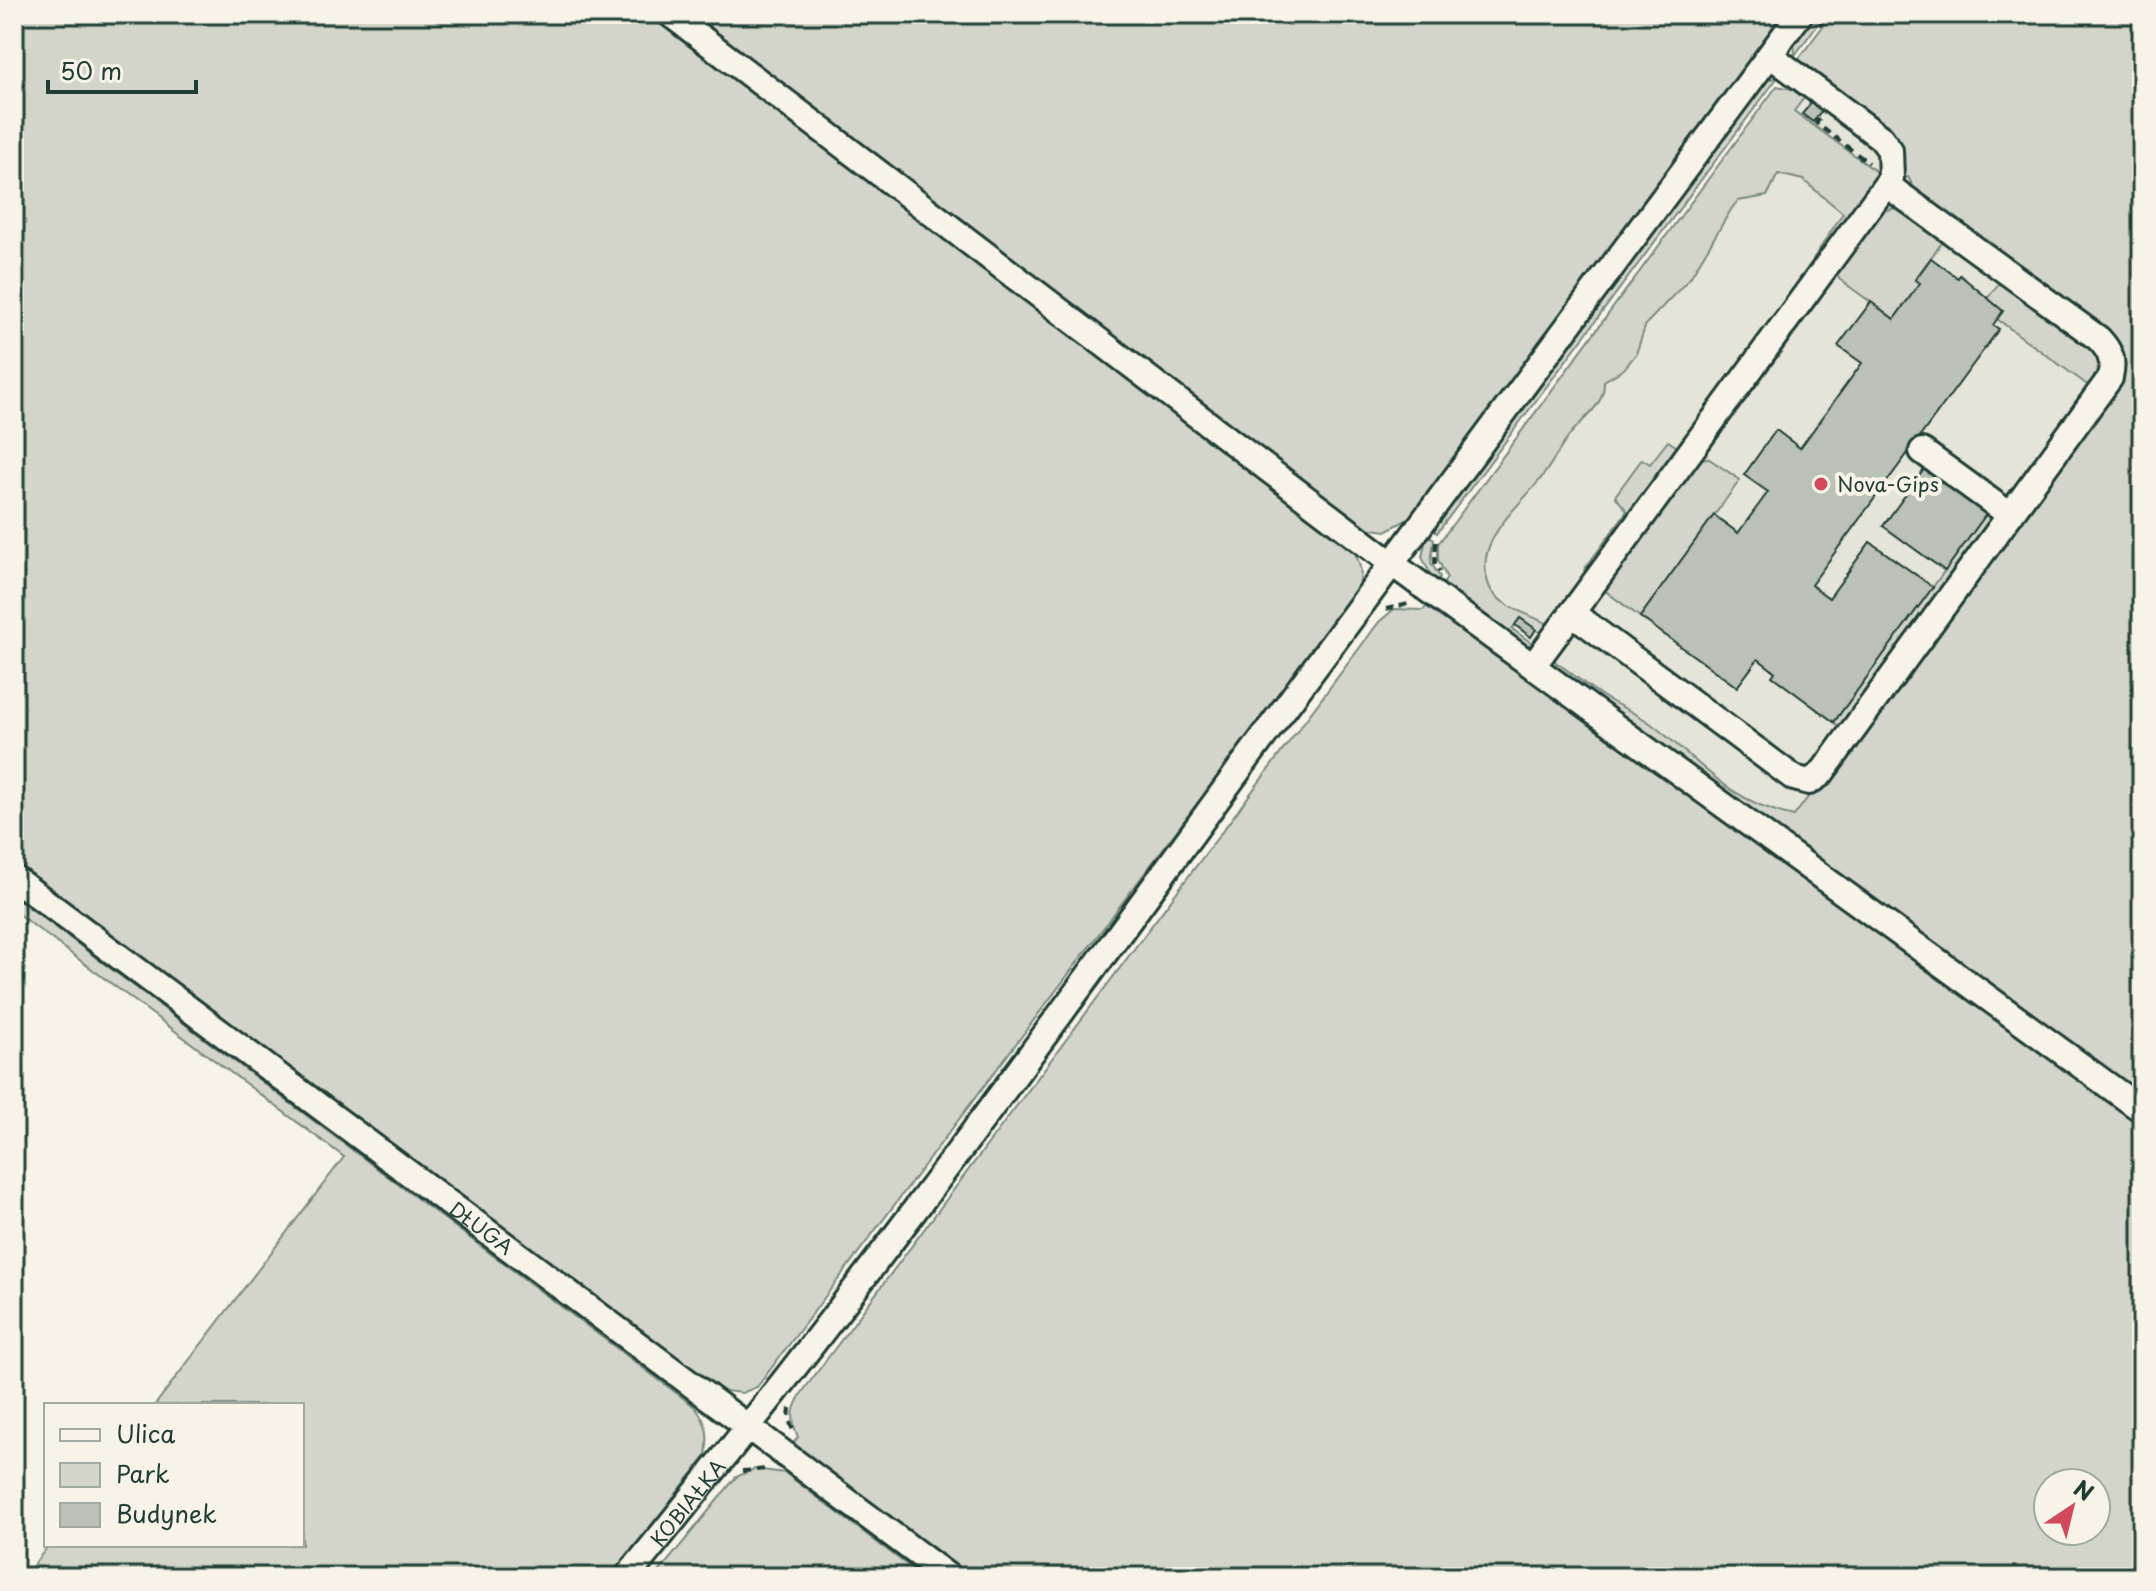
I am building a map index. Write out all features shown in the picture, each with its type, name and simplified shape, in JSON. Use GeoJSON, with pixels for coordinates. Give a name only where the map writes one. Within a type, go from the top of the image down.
{"type":"FeatureCollection","features":[{"type":"Feature","properties":{"kind":"street"},"geometry":{"type":"LineString","coordinates":[[670,14],[1391,563],[2142,1110]]}},
{"type":"Feature","properties":{"kind":"street","name":"KOBIAŁKA"},"geometry":{"type":"LineString","coordinates":[[627,1577],[750,1429],[934,1186],[1391,563],[1800,14]]}},
{"type":"Feature","properties":{"kind":"street"},"geometry":{"type":"LineString","coordinates":[[1533,666],[1891,178],[1890,150],[1881,138],[1770,55]]}},
{"type":"Feature","properties":{"kind":"street"},"geometry":{"type":"LineString","coordinates":[[1572,613],[1794,778],[1809,782],[1821,774],[2110,378],[2114,363],[2099,339],[1887,185]]}},
{"type":"Feature","properties":{"kind":"street"},"geometry":{"type":"LineString","coordinates":[[1922,451],[2010,515]]}},
{"type":"Feature","properties":{"kind":"street","name":"DŁUGA"},"geometry":{"type":"LineString","coordinates":[[14,878],[949,1577]]}},
{"type":"Feature","properties":{"kind":"path"},"geometry":{"type":"LineString","coordinates":[[733,1478],[746,1469],[774,1465]]}},
{"type":"Feature","properties":{"kind":"shaded area"},"geometry":{"type":"Polygon","coordinates":[[[1836,40],[2142,352],[1789,833],[1477,604],[1463,541],[1836,40]]]}},
{"type":"Feature","properties":{"kind":"green space"},"geometry":{"type":"Polygon","coordinates":[[[14,14],[656,14],[1351,545],[1360,568],[1356,593],[757,1387],[742,1393],[716,1390],[14,867],[14,14]]]}},
{"type":"Feature","properties":{"kind":"green space"},"geometry":{"type":"Polygon","coordinates":[[[683,14],[1787,14],[1412,517],[1386,531],[1359,527],[683,14]]]}},
{"type":"Feature","properties":{"kind":"green space"},"geometry":{"type":"Polygon","coordinates":[[[1813,14],[1825,14],[1795,55],[1794,41],[1813,14]]]}},
{"type":"Feature","properties":{"kind":"green space"},"geometry":{"type":"Polygon","coordinates":[[[1832,14],[2142,14],[2142,1102],[1558,673],[1556,662],[1600,695],[1650,723],[1732,790],[1750,801],[1794,816],[2119,376],[2011,267],[2014,262],[1916,191],[1908,177],[1901,179],[1899,173],[1797,61],[1832,14]]]}},
{"type":"Feature","properties":{"kind":"green space"},"geometry":{"type":"Polygon","coordinates":[[[1778,77],[1437,533],[1431,528],[1763,81],[1778,77]]]}},
{"type":"Feature","properties":{"kind":"green space"},"geometry":{"type":"Polygon","coordinates":[[[1777,86],[1792,89],[1804,98],[1794,111],[1881,175],[1819,265],[1813,259],[1843,213],[1803,180],[1778,174],[1767,196],[1738,201],[1732,208],[1690,278],[1646,324],[1636,354],[1624,369],[1604,381],[1597,405],[1569,436],[1491,543],[1486,557],[1486,572],[1495,595],[1509,606],[1552,626],[1546,637],[1520,618],[1512,629],[1533,644],[1525,646],[1440,589],[1447,578],[1438,560],[1438,544],[1777,86]]]}},
{"type":"Feature","properties":{"kind":"green space"},"geometry":{"type":"Polygon","coordinates":[[[1901,207],[1947,236],[1915,279],[1920,283],[1894,319],[1839,279],[1836,269],[1876,212],[1901,207]]]}},
{"type":"Feature","properties":{"kind":"green space"},"geometry":{"type":"Polygon","coordinates":[[[2003,278],[2088,340],[2103,362],[2093,389],[1997,319],[2003,311],[1987,299],[2003,278]]]}},
{"type":"Feature","properties":{"kind":"green space"},"geometry":{"type":"Polygon","coordinates":[[[1668,441],[1682,450],[1589,577],[1584,570],[1627,511],[1615,496],[1642,459],[1650,464],[1668,441]]]}},
{"type":"Feature","properties":{"kind":"green space"},"geometry":{"type":"Polygon","coordinates":[[[1708,458],[1740,480],[1640,617],[1600,587],[1697,459],[1708,458]]]}},
{"type":"Feature","properties":{"kind":"green space"},"geometry":{"type":"Polygon","coordinates":[[[1987,513],[1997,521],[1844,730],[1834,722],[1987,513]]]}},
{"type":"Feature","properties":{"kind":"green space"},"geometry":{"type":"Polygon","coordinates":[[[1427,534],[1434,539],[1431,563],[1440,577],[1435,584],[1422,557],[1427,534]]]}},
{"type":"Feature","properties":{"kind":"green space"},"geometry":{"type":"Polygon","coordinates":[[[1431,602],[2142,1123],[2142,1577],[965,1577],[791,1446],[798,1437],[794,1411],[806,1387],[1379,622],[1394,609],[1423,610],[1431,602]]]}},
{"type":"Feature","properties":{"kind":"green space"},"geometry":{"type":"Polygon","coordinates":[[[14,896],[695,1407],[706,1430],[706,1456],[611,1577],[24,1577],[47,1547],[304,1547],[304,1403],[157,1403],[344,1157],[14,911],[14,896]]]}},
{"type":"Feature","properties":{"kind":"green space"},"geometry":{"type":"Polygon","coordinates":[[[754,1469],[785,1473],[923,1577],[655,1577],[736,1477],[754,1469]]]}},
{"type":"Feature","properties":{"kind":"building"},"geometry":{"type":"Polygon","coordinates":[[[1811,103],[1822,111],[1813,122],[1802,114],[1811,103]]]}},
{"type":"Feature","properties":{"kind":"building","name":"Nova-Gips"},"geometry":{"type":"Polygon","coordinates":[[[1931,258],[1958,278],[1960,275],[2003,311],[1993,325],[1999,329],[1811,585],[1829,598],[1870,542],[1933,587],[1834,722],[1772,676],[1775,672],[1758,659],[1737,687],[1640,617],[1714,515],[1738,533],[1768,492],[1744,475],[1776,430],[1800,448],[1862,363],[1838,346],[1871,302],[1894,319],[1920,283],[1915,280],[1931,258]]]}},
{"type":"Feature","properties":{"kind":"building"},"geometry":{"type":"Polygon","coordinates":[[[1925,468],[1987,513],[1945,571],[1883,526],[1925,468]]]}},
{"type":"Feature","properties":{"kind":"building"},"geometry":{"type":"Polygon","coordinates":[[[1520,618],[1536,629],[1531,637],[1515,625],[1520,618]]]}},
{"type":"Feature","properties":{"kind":"place","name":"Nova-Gips"},"geometry":{"type":"Point","coordinates":[1821,484]}}]}
